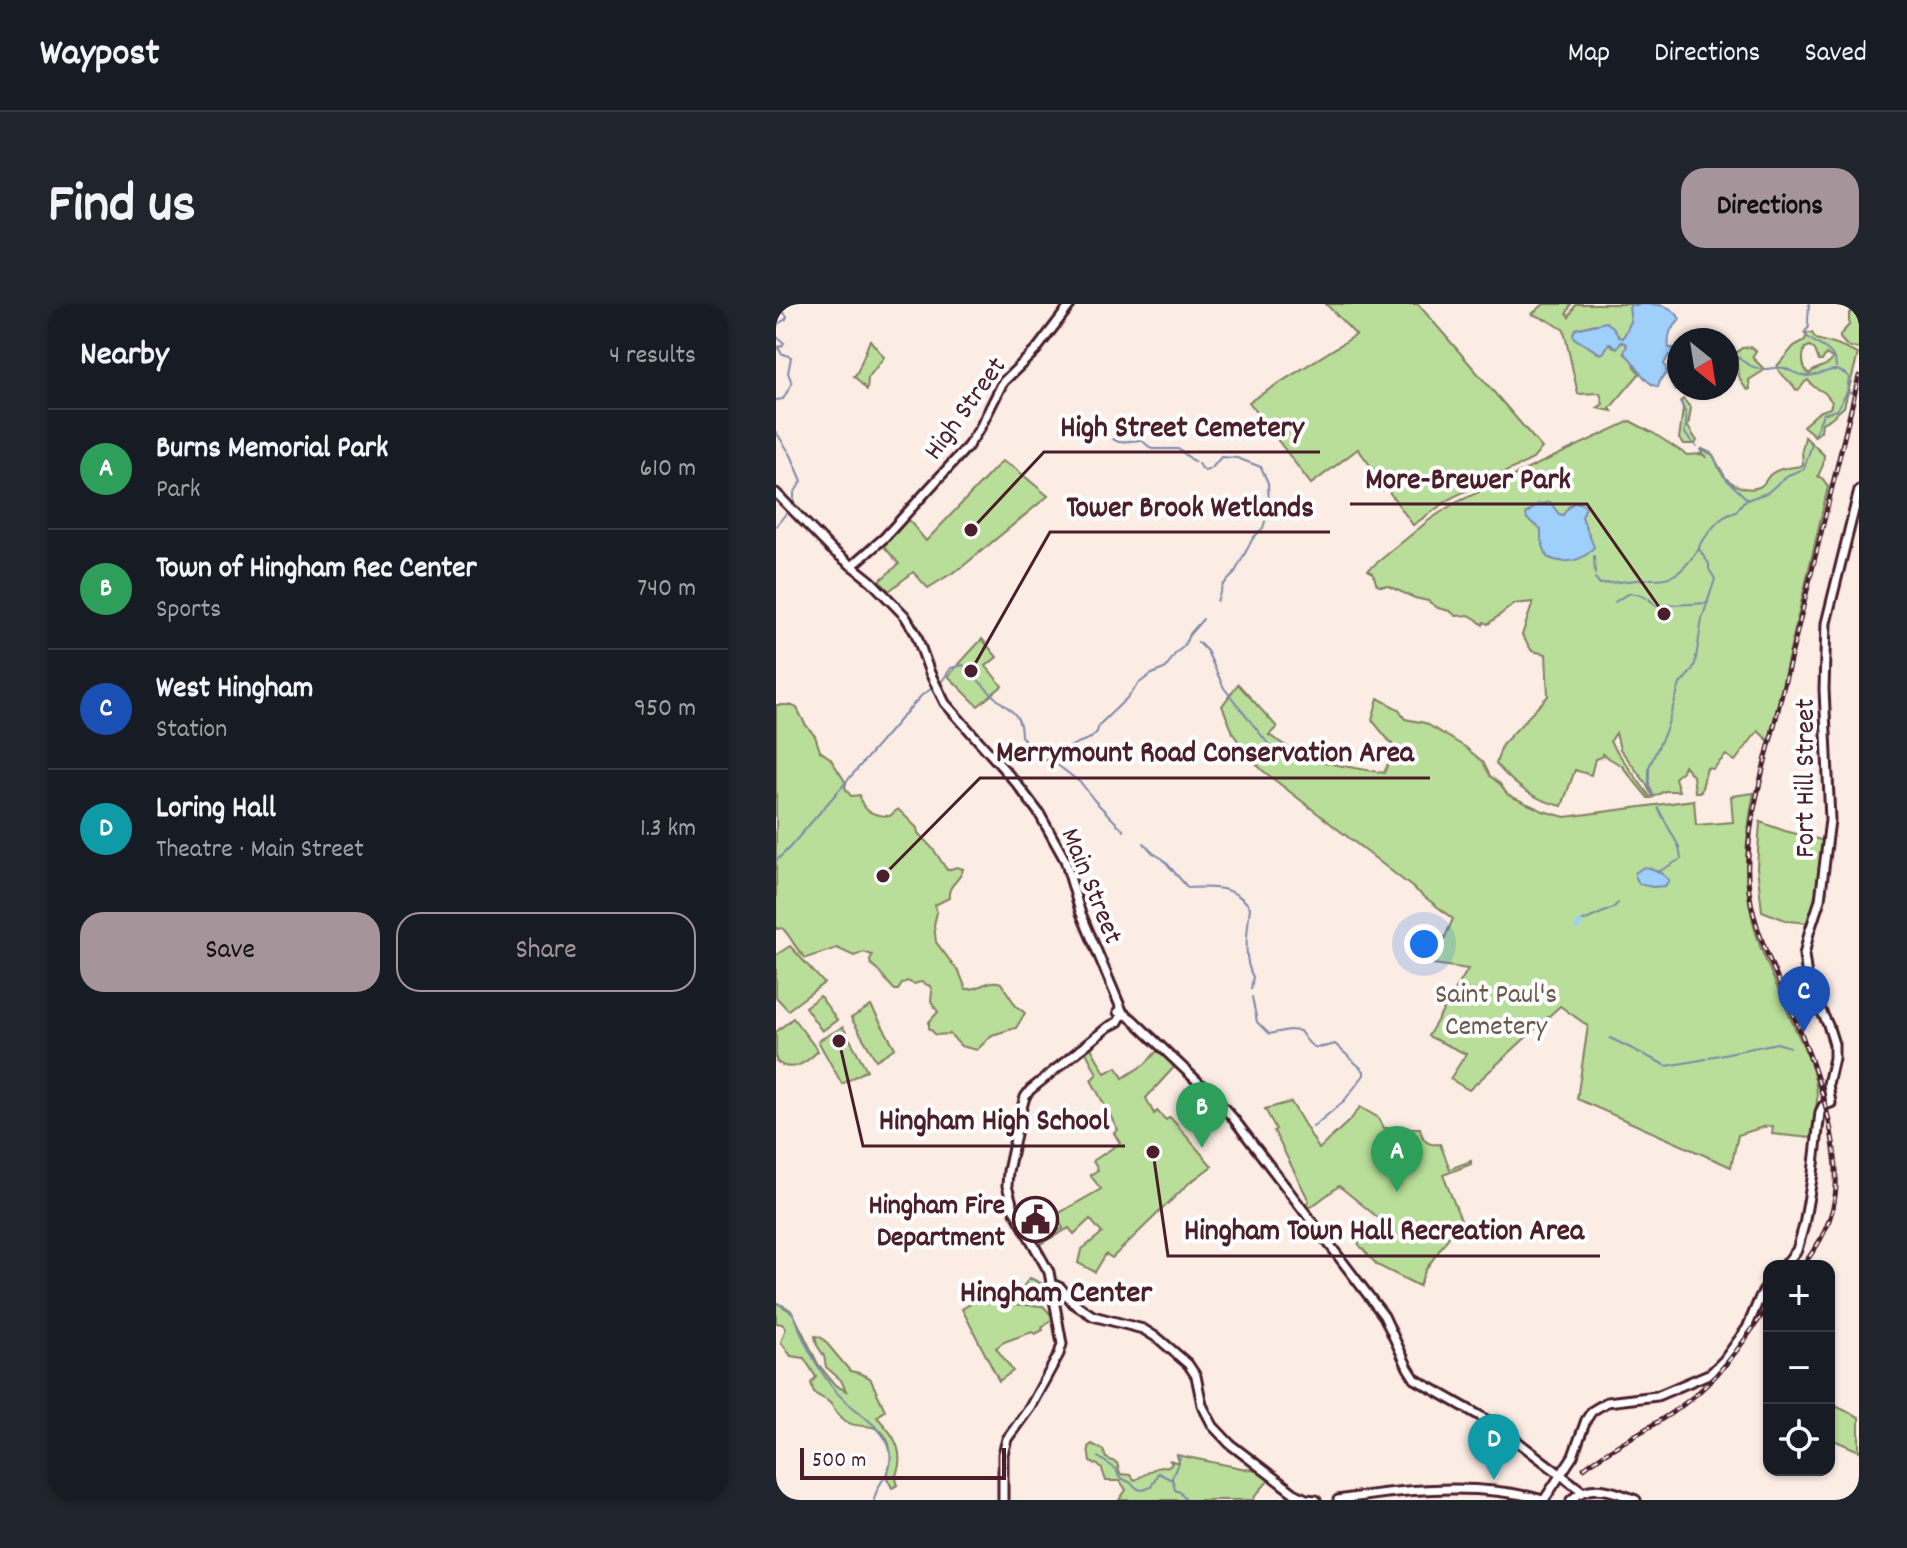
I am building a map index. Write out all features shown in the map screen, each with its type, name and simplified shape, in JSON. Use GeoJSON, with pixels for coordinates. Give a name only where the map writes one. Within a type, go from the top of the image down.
{"type":"FeatureCollection","features":[{"type":"Feature","properties":{"kind":"main road","name":"High Street"},"geometry":{"type":"LineString","coordinates":[[852,566],[884,538],[968,446],[1003,382],[1036,350],[1071,304]]}},
{"type":"Feature","properties":{"kind":"main road","name":"Fort Hill Street"},"geometry":{"type":"LineString","coordinates":[[1789,1260],[1801,1239],[1820,1112],[1823,1106],[1831,1103],[1828,1084],[1834,1044],[1808,984],[1804,963],[1805,948],[1820,900],[1829,835],[1824,689],[1826,623],[1859,490]]}},
{"type":"Feature","properties":{"kind":"main road","name":"Main Street"},"geometry":{"type":"LineString","coordinates":[[776,493],[826,545],[881,590],[908,620],[945,703],[1017,784],[1046,825],[1067,865],[1080,911],[1118,1000],[1120,1012]]}},
{"type":"Feature","properties":{"kind":"main road"},"geometry":{"type":"LineString","coordinates":[[1003,1500],[1003,1454],[1011,1432],[1030,1407],[1059,1354],[1062,1340],[1049,1272],[1010,1201],[1007,1177],[1022,1106],[1027,1094],[1118,1022],[1120,1012],[1132,1019],[1233,1118],[1379,1309],[1415,1379],[1496,1425],[1582,1491]]}},
{"type":"Feature","properties":{"kind":"main road"},"geometry":{"type":"LineString","coordinates":[[1052,1284],[1095,1317],[1133,1325],[1159,1339],[1193,1370],[1207,1417],[1222,1436],[1294,1493],[1316,1500]]}},
{"type":"Feature","properties":{"kind":"main road"},"geometry":{"type":"LineString","coordinates":[[1338,1500],[1390,1492],[1452,1490],[1511,1492],[1543,1500],[1576,1451],[1586,1420],[1596,1407],[1612,1401],[1656,1396],[1715,1370],[1747,1328],[1763,1292]]}},
{"type":"Feature","properties":{"kind":"main road"},"geometry":{"type":"LineString","coordinates":[[1095,1317],[1097,1327]]}},
{"type":"Feature","properties":{"kind":"main road"},"geometry":{"type":"LineString","coordinates":[[1571,1500],[1582,1491],[1611,1489],[1636,1500]]}},
{"type":"Feature","properties":{"kind":"green space"},"geometry":{"type":"Polygon","coordinates":[[[1326,304],[1418,304],[1542,448],[1533,459],[1453,497],[1413,525],[1387,489],[1381,491],[1375,488],[1373,484],[1381,480],[1358,449],[1311,484],[1249,402],[1356,335],[1326,304]]]}},
{"type":"Feature","properties":{"kind":"green space"},"geometry":{"type":"Polygon","coordinates":[[[1544,304],[1571,304],[1567,313],[1569,317],[1576,304],[1640,304],[1622,339],[1595,324],[1576,329],[1582,341],[1598,353],[1609,343],[1614,347],[1623,341],[1627,345],[1626,355],[1640,373],[1610,408],[1612,411],[1597,408],[1603,404],[1600,393],[1578,394],[1564,330],[1532,314],[1544,304]]]}},
{"type":"Feature","properties":{"kind":"green space"},"geometry":{"type":"Polygon","coordinates":[[[1859,304],[1858,349],[1847,346],[1840,335],[1849,325],[1849,314],[1859,304]]]}},
{"type":"Feature","properties":{"kind":"green space"},"geometry":{"type":"Polygon","coordinates":[[[1807,333],[1812,333],[1816,339],[1858,354],[1844,407],[1822,423],[1821,431],[1815,436],[1803,426],[1819,412],[1830,408],[1832,402],[1808,380],[1796,390],[1777,366],[1794,346],[1805,340],[1807,333]],[[1810,346],[1804,351],[1804,365],[1809,374],[1831,362],[1832,358],[1826,354],[1819,361],[1810,346]]]}},
{"type":"Feature","properties":{"kind":"green space"},"geometry":{"type":"Polygon","coordinates":[[[870,340],[884,357],[868,378],[867,390],[854,376],[870,340]]]}},
{"type":"Feature","properties":{"kind":"green space"},"geometry":{"type":"Polygon","coordinates":[[[1752,347],[1756,351],[1752,357],[1763,368],[1749,380],[1748,390],[1739,376],[1739,350],[1752,347]]]}},
{"type":"Feature","properties":{"kind":"green space"},"geometry":{"type":"Polygon","coordinates":[[[1684,400],[1691,408],[1688,427],[1697,441],[1695,444],[1684,444],[1679,439],[1683,409],[1681,401],[1684,400]]]}},
{"type":"Feature","properties":{"kind":"green space"},"geometry":{"type":"Polygon","coordinates":[[[1630,421],[1687,455],[1702,454],[1707,458],[1702,449],[1709,452],[1728,480],[1748,489],[1761,486],[1778,470],[1801,466],[1805,437],[1824,455],[1818,476],[1828,487],[1769,741],[1758,731],[1735,761],[1726,755],[1713,769],[1707,768],[1701,792],[1695,792],[1693,776],[1684,765],[1675,778],[1679,791],[1665,791],[1653,797],[1620,749],[1616,733],[1610,742],[1651,798],[1622,766],[1602,754],[1602,757],[1595,759],[1591,775],[1575,770],[1562,806],[1526,791],[1496,764],[1502,745],[1548,696],[1546,654],[1532,651],[1522,635],[1533,602],[1514,604],[1483,625],[1469,615],[1456,616],[1428,601],[1388,586],[1379,586],[1373,573],[1368,570],[1453,504],[1630,421]]]}},
{"type":"Feature","properties":{"kind":"green space"},"geometry":{"type":"Polygon","coordinates":[[[1002,461],[1048,496],[962,567],[928,588],[913,572],[889,591],[879,581],[899,564],[881,543],[907,518],[926,541],[1002,461]]]}},
{"type":"Feature","properties":{"kind":"green space"},"geometry":{"type":"Polygon","coordinates":[[[982,639],[997,657],[986,666],[1002,686],[978,706],[948,676],[982,639]]]}},
{"type":"Feature","properties":{"kind":"green space","name":"Saint Paul's Cemetery"},"geometry":{"type":"Polygon","coordinates":[[[1238,684],[1277,727],[1269,735],[1308,760],[1384,773],[1395,748],[1372,720],[1378,698],[1398,709],[1405,719],[1425,723],[1465,747],[1483,762],[1490,776],[1508,795],[1565,817],[1694,800],[1696,825],[1733,822],[1731,796],[1754,793],[1746,851],[1750,908],[1764,955],[1814,1075],[1817,1100],[1811,1138],[1772,1134],[1773,1126],[1738,1135],[1731,1167],[1577,1099],[1588,1026],[1560,1006],[1469,1090],[1450,1079],[1466,1054],[1428,1036],[1468,969],[1433,964],[1453,919],[1262,770],[1248,755],[1234,735],[1222,706],[1238,684]]]}},
{"type":"Feature","properties":{"kind":"green space"},"geometry":{"type":"Polygon","coordinates":[[[776,705],[797,708],[815,736],[820,751],[830,758],[851,796],[860,795],[863,805],[874,814],[890,816],[898,809],[917,828],[947,870],[963,869],[950,889],[949,898],[935,905],[936,942],[960,974],[966,989],[991,982],[1001,983],[1016,1006],[1025,1013],[1016,1028],[992,1035],[977,1050],[961,1046],[950,1034],[936,1035],[929,1028],[929,1022],[938,1012],[931,1001],[930,986],[907,981],[895,990],[871,964],[872,955],[864,952],[854,956],[837,948],[806,958],[782,928],[776,929],[776,705]]]}},
{"type":"Feature","properties":{"kind":"green space"},"geometry":{"type":"Polygon","coordinates":[[[1760,822],[1825,841],[1822,873],[1808,923],[1788,921],[1762,911],[1757,867],[1760,822]]]}},
{"type":"Feature","properties":{"kind":"green space"},"geometry":{"type":"Polygon","coordinates":[[[790,946],[824,983],[788,1010],[776,997],[776,955],[790,946]]]}},
{"type":"Feature","properties":{"kind":"green space"},"geometry":{"type":"Polygon","coordinates":[[[820,996],[837,1020],[822,1031],[805,1007],[820,996]]]}},
{"type":"Feature","properties":{"kind":"green space"},"geometry":{"type":"Polygon","coordinates":[[[871,1006],[895,1048],[876,1060],[851,1018],[871,1006]]]}},
{"type":"Feature","properties":{"kind":"green space"},"geometry":{"type":"Polygon","coordinates":[[[793,1018],[818,1051],[803,1063],[787,1067],[776,1061],[776,1032],[793,1018]]]}},
{"type":"Feature","properties":{"kind":"green space"},"geometry":{"type":"Polygon","coordinates":[[[843,1027],[867,1070],[842,1084],[818,1041],[843,1027]]]}},
{"type":"Feature","properties":{"kind":"green space"},"geometry":{"type":"Polygon","coordinates":[[[1090,1046],[1105,1073],[1117,1067],[1123,1078],[1145,1064],[1159,1049],[1176,1065],[1146,1098],[1154,1114],[1157,1111],[1166,1120],[1170,1117],[1212,1166],[1188,1184],[1112,1258],[1106,1254],[1095,1272],[1078,1263],[1081,1250],[1102,1233],[1090,1219],[1074,1234],[1069,1228],[1040,1244],[1040,1247],[1037,1241],[1063,1228],[1056,1215],[1101,1189],[1090,1175],[1098,1170],[1093,1161],[1120,1143],[1114,1133],[1118,1130],[1091,1080],[1097,1074],[1085,1050],[1090,1046]]]}},
{"type":"Feature","properties":{"kind":"green space"},"geometry":{"type":"Polygon","coordinates":[[[1291,1102],[1319,1149],[1360,1107],[1379,1118],[1384,1128],[1420,1128],[1426,1141],[1440,1144],[1450,1169],[1471,1161],[1471,1164],[1443,1175],[1461,1220],[1426,1269],[1419,1286],[1377,1265],[1360,1246],[1358,1243],[1381,1220],[1339,1186],[1307,1210],[1304,1205],[1309,1201],[1265,1109],[1291,1102]]]}},
{"type":"Feature","properties":{"kind":"green space"},"geometry":{"type":"Polygon","coordinates":[[[1030,1278],[1049,1287],[1051,1302],[1014,1298],[1030,1278]]]}},
{"type":"Feature","properties":{"kind":"green space"},"geometry":{"type":"Polygon","coordinates":[[[776,1302],[793,1313],[818,1364],[835,1385],[846,1391],[841,1380],[826,1367],[815,1336],[824,1340],[850,1371],[870,1378],[885,1410],[877,1417],[899,1451],[898,1485],[892,1488],[886,1476],[890,1451],[883,1433],[847,1422],[828,1401],[814,1393],[811,1383],[816,1377],[804,1358],[791,1356],[781,1342],[786,1328],[776,1323],[776,1302]]]}},
{"type":"Feature","properties":{"kind":"green space"},"geometry":{"type":"Polygon","coordinates":[[[974,1302],[1043,1306],[1054,1318],[1043,1330],[1004,1342],[996,1348],[1013,1371],[999,1381],[962,1309],[974,1302]]]}},
{"type":"Feature","properties":{"kind":"green space"},"geometry":{"type":"Polygon","coordinates":[[[1835,1406],[1859,1417],[1859,1451],[1835,1441],[1835,1406]]]}},
{"type":"Feature","properties":{"kind":"green space"},"geometry":{"type":"Polygon","coordinates":[[[1092,1444],[1103,1450],[1106,1458],[1117,1463],[1120,1474],[1130,1475],[1135,1480],[1156,1468],[1170,1466],[1172,1463],[1169,1460],[1179,1463],[1177,1455],[1261,1472],[1270,1479],[1254,1500],[1119,1500],[1126,1490],[1120,1481],[1106,1481],[1102,1469],[1090,1462],[1088,1447],[1092,1444]]]}},
{"type":"Feature","properties":{"kind":"water"},"geometry":{"type":"Polygon","coordinates":[[[1632,304],[1663,306],[1673,310],[1680,319],[1673,328],[1667,328],[1667,359],[1664,364],[1667,373],[1658,387],[1647,381],[1624,353],[1625,343],[1621,342],[1617,348],[1609,343],[1601,354],[1574,338],[1576,329],[1606,322],[1623,338],[1631,321],[1629,308],[1632,304]]]}},
{"type":"Feature","properties":{"kind":"water"},"geometry":{"type":"Polygon","coordinates":[[[1550,502],[1563,515],[1575,502],[1586,507],[1582,517],[1594,547],[1579,559],[1566,561],[1547,557],[1541,529],[1527,519],[1526,514],[1537,505],[1550,502]]]}},
{"type":"Feature","properties":{"kind":"water"},"geometry":{"type":"Polygon","coordinates":[[[1644,867],[1666,877],[1669,880],[1665,886],[1639,884],[1635,873],[1644,867]]]}},
{"type":"Feature","properties":{"kind":"waterway"},"geometry":{"type":"LineString","coordinates":[[776,304],[787,316],[776,325]]}},
{"type":"Feature","properties":{"kind":"waterway"},"geometry":{"type":"LineString","coordinates":[[1809,304],[1809,327],[1804,333],[1832,355],[1836,367]]}},
{"type":"Feature","properties":{"kind":"waterway"},"geometry":{"type":"LineString","coordinates":[[776,336],[784,343],[778,347],[781,353],[791,357],[788,373],[792,383],[783,399],[776,400]]}},
{"type":"Feature","properties":{"kind":"waterway"},"geometry":{"type":"LineString","coordinates":[[1739,358],[1760,369],[1782,367],[1807,376],[1838,371],[1849,377],[1847,392]]}},
{"type":"Feature","properties":{"kind":"waterway"},"geometry":{"type":"LineString","coordinates":[[1814,436],[1823,414],[1837,410],[1847,392],[1852,393]]}},
{"type":"Feature","properties":{"kind":"waterway"},"geometry":{"type":"LineString","coordinates":[[1680,401],[1686,415],[1685,432],[1696,446]]}},
{"type":"Feature","properties":{"kind":"waterway"},"geometry":{"type":"LineString","coordinates":[[776,432],[791,455],[802,481],[794,493],[794,502]]}},
{"type":"Feature","properties":{"kind":"waterway"},"geometry":{"type":"LineString","coordinates":[[1113,439],[1119,442],[1141,440],[1152,449],[1178,449],[1195,462]]}},
{"type":"Feature","properties":{"kind":"waterway"},"geometry":{"type":"LineString","coordinates":[[1654,797],[1649,785],[1649,767],[1666,730],[1680,684],[1695,664],[1702,619],[1715,579],[1699,549],[1700,544],[1719,521],[1736,512],[1743,502],[1767,493],[1788,475],[1804,469],[1812,444]]}},
{"type":"Feature","properties":{"kind":"waterway"},"geometry":{"type":"LineString","coordinates":[[1700,450],[1712,454],[1727,480],[1748,500]]}},
{"type":"Feature","properties":{"kind":"waterway"},"geometry":{"type":"LineString","coordinates":[[1198,464],[1205,471],[1221,457],[1237,458],[1261,467],[1268,483],[1269,508],[1263,528],[1253,538],[1234,574],[1223,585],[1217,601]]}},
{"type":"Feature","properties":{"kind":"waterway"},"geometry":{"type":"LineString","coordinates":[[776,526],[788,511]]}},
{"type":"Feature","properties":{"kind":"waterway"},"geometry":{"type":"LineString","coordinates":[[1650,579],[1674,575],[1699,549]]}},
{"type":"Feature","properties":{"kind":"waterway"},"geometry":{"type":"LineString","coordinates":[[1594,556],[1595,574]]}},
{"type":"Feature","properties":{"kind":"waterway"},"geometry":{"type":"LineString","coordinates":[[1595,578],[1600,584],[1647,579]]}},
{"type":"Feature","properties":{"kind":"waterway"},"geometry":{"type":"LineString","coordinates":[[1615,602],[1630,594],[1646,598]]}},
{"type":"Feature","properties":{"kind":"waterway"},"geometry":{"type":"LineString","coordinates":[[1649,599],[1656,606],[1708,603]]}},
{"type":"Feature","properties":{"kind":"waterway"},"geometry":{"type":"LineString","coordinates":[[1050,759],[1091,738],[1099,725],[1138,684],[1166,668],[1203,619]]}},
{"type":"Feature","properties":{"kind":"waterway"},"geometry":{"type":"LineString","coordinates":[[1198,642],[1207,651],[1224,688],[1277,755]]}},
{"type":"Feature","properties":{"kind":"waterway"},"geometry":{"type":"LineString","coordinates":[[940,684],[951,668],[963,665],[973,675]]}},
{"type":"Feature","properties":{"kind":"waterway"},"geometry":{"type":"LineString","coordinates":[[979,681],[1015,715],[1020,723],[1021,736],[1037,754],[1050,759],[1082,784],[1124,831]]}},
{"type":"Feature","properties":{"kind":"waterway"},"geometry":{"type":"LineString","coordinates":[[776,861],[909,709],[931,689]]}},
{"type":"Feature","properties":{"kind":"waterway"},"geometry":{"type":"LineString","coordinates":[[1658,808],[1679,847],[1681,859],[1658,872]]}},
{"type":"Feature","properties":{"kind":"waterway"},"geometry":{"type":"LineString","coordinates":[[1144,843],[1188,888],[1230,891],[1250,907],[1247,952],[1253,977],[1251,989]]}},
{"type":"Feature","properties":{"kind":"waterway"},"geometry":{"type":"LineString","coordinates":[[1581,922],[1618,903]]}},
{"type":"Feature","properties":{"kind":"waterway"},"geometry":{"type":"LineString","coordinates":[[1577,928],[1580,923]]}},
{"type":"Feature","properties":{"kind":"waterway"},"geometry":{"type":"LineString","coordinates":[[1252,997],[1257,1022],[1269,1034],[1300,1031],[1314,1047],[1335,1044],[1364,1071],[1344,1101],[1313,1127]]}},
{"type":"Feature","properties":{"kind":"waterway"},"geometry":{"type":"LineString","coordinates":[[1610,1038],[1667,1066],[1706,1059]]}},
{"type":"Feature","properties":{"kind":"waterway"},"geometry":{"type":"LineString","coordinates":[[1709,1057],[1777,1043],[1790,1047]]}},
{"type":"Feature","properties":{"kind":"waterway"},"geometry":{"type":"LineString","coordinates":[[776,1303],[792,1312],[802,1337],[832,1387],[873,1424],[886,1441],[890,1450],[890,1465],[874,1500]]}},
{"type":"Feature","properties":{"kind":"waterway"},"geometry":{"type":"LineString","coordinates":[[1098,1457],[1116,1469],[1119,1477],[1138,1489],[1151,1487],[1158,1473],[1172,1480]]}},
{"type":"Feature","properties":{"kind":"waterway"},"geometry":{"type":"LineString","coordinates":[[1180,1458],[1172,1478],[1175,1490],[1186,1500]]}},
{"type":"Feature","properties":{"kind":"railway"},"geometry":{"type":"LineString","coordinates":[[1806,1260],[1826,1229],[1832,1211],[1836,1193],[1835,1154],[1814,1069],[1755,918],[1749,890],[1749,845],[1762,774],[1859,376]]}},
{"type":"Feature","properties":{"kind":"railway"},"geometry":{"type":"LineString","coordinates":[[1584,1468],[1697,1394],[1731,1358],[1763,1313]]}},
{"type":"Feature","properties":{"kind":"place","name":"High Street Cemetery"},"geometry":{"type":"Point","coordinates":[971,530]}},
{"type":"Feature","properties":{"kind":"place","name":"More-Brewer Park"},"geometry":{"type":"Point","coordinates":[1664,614]}},
{"type":"Feature","properties":{"kind":"place","name":"Tower Brook Wetlands"},"geometry":{"type":"Point","coordinates":[971,671]}},
{"type":"Feature","properties":{"kind":"place","name":"Merrymount Road Conservation Area"},"geometry":{"type":"Point","coordinates":[883,876]}},
{"type":"Feature","properties":{"kind":"place","name":"West Hingham"},"geometry":{"type":"Point","coordinates":[1804,1032]}},
{"type":"Feature","properties":{"kind":"place","name":"Hingham High School"},"geometry":{"type":"Point","coordinates":[839,1041]}},
{"type":"Feature","properties":{"kind":"place","name":"Town of Hingham Rec Center"},"geometry":{"type":"Point","coordinates":[1202,1148]}},
{"type":"Feature","properties":{"kind":"place","name":"Hingham Town Hall Recreation Area"},"geometry":{"type":"Point","coordinates":[1153,1152]}},
{"type":"Feature","properties":{"kind":"place","name":"Burns Memorial Park"},"geometry":{"type":"Point","coordinates":[1397,1192]}},
{"type":"Feature","properties":{"kind":"place","name":"Hingham Fire Department"},"geometry":{"type":"Point","coordinates":[1036,1219]}},
{"type":"Feature","properties":{"kind":"place","name":"Loring Hall"},"geometry":{"type":"Point","coordinates":[1494,1480]}},
{"type":"Feature","properties":{"kind":"district","name":"Hingham Center"},"geometry":{"type":"Point","coordinates":[1056,1290]}}]}
